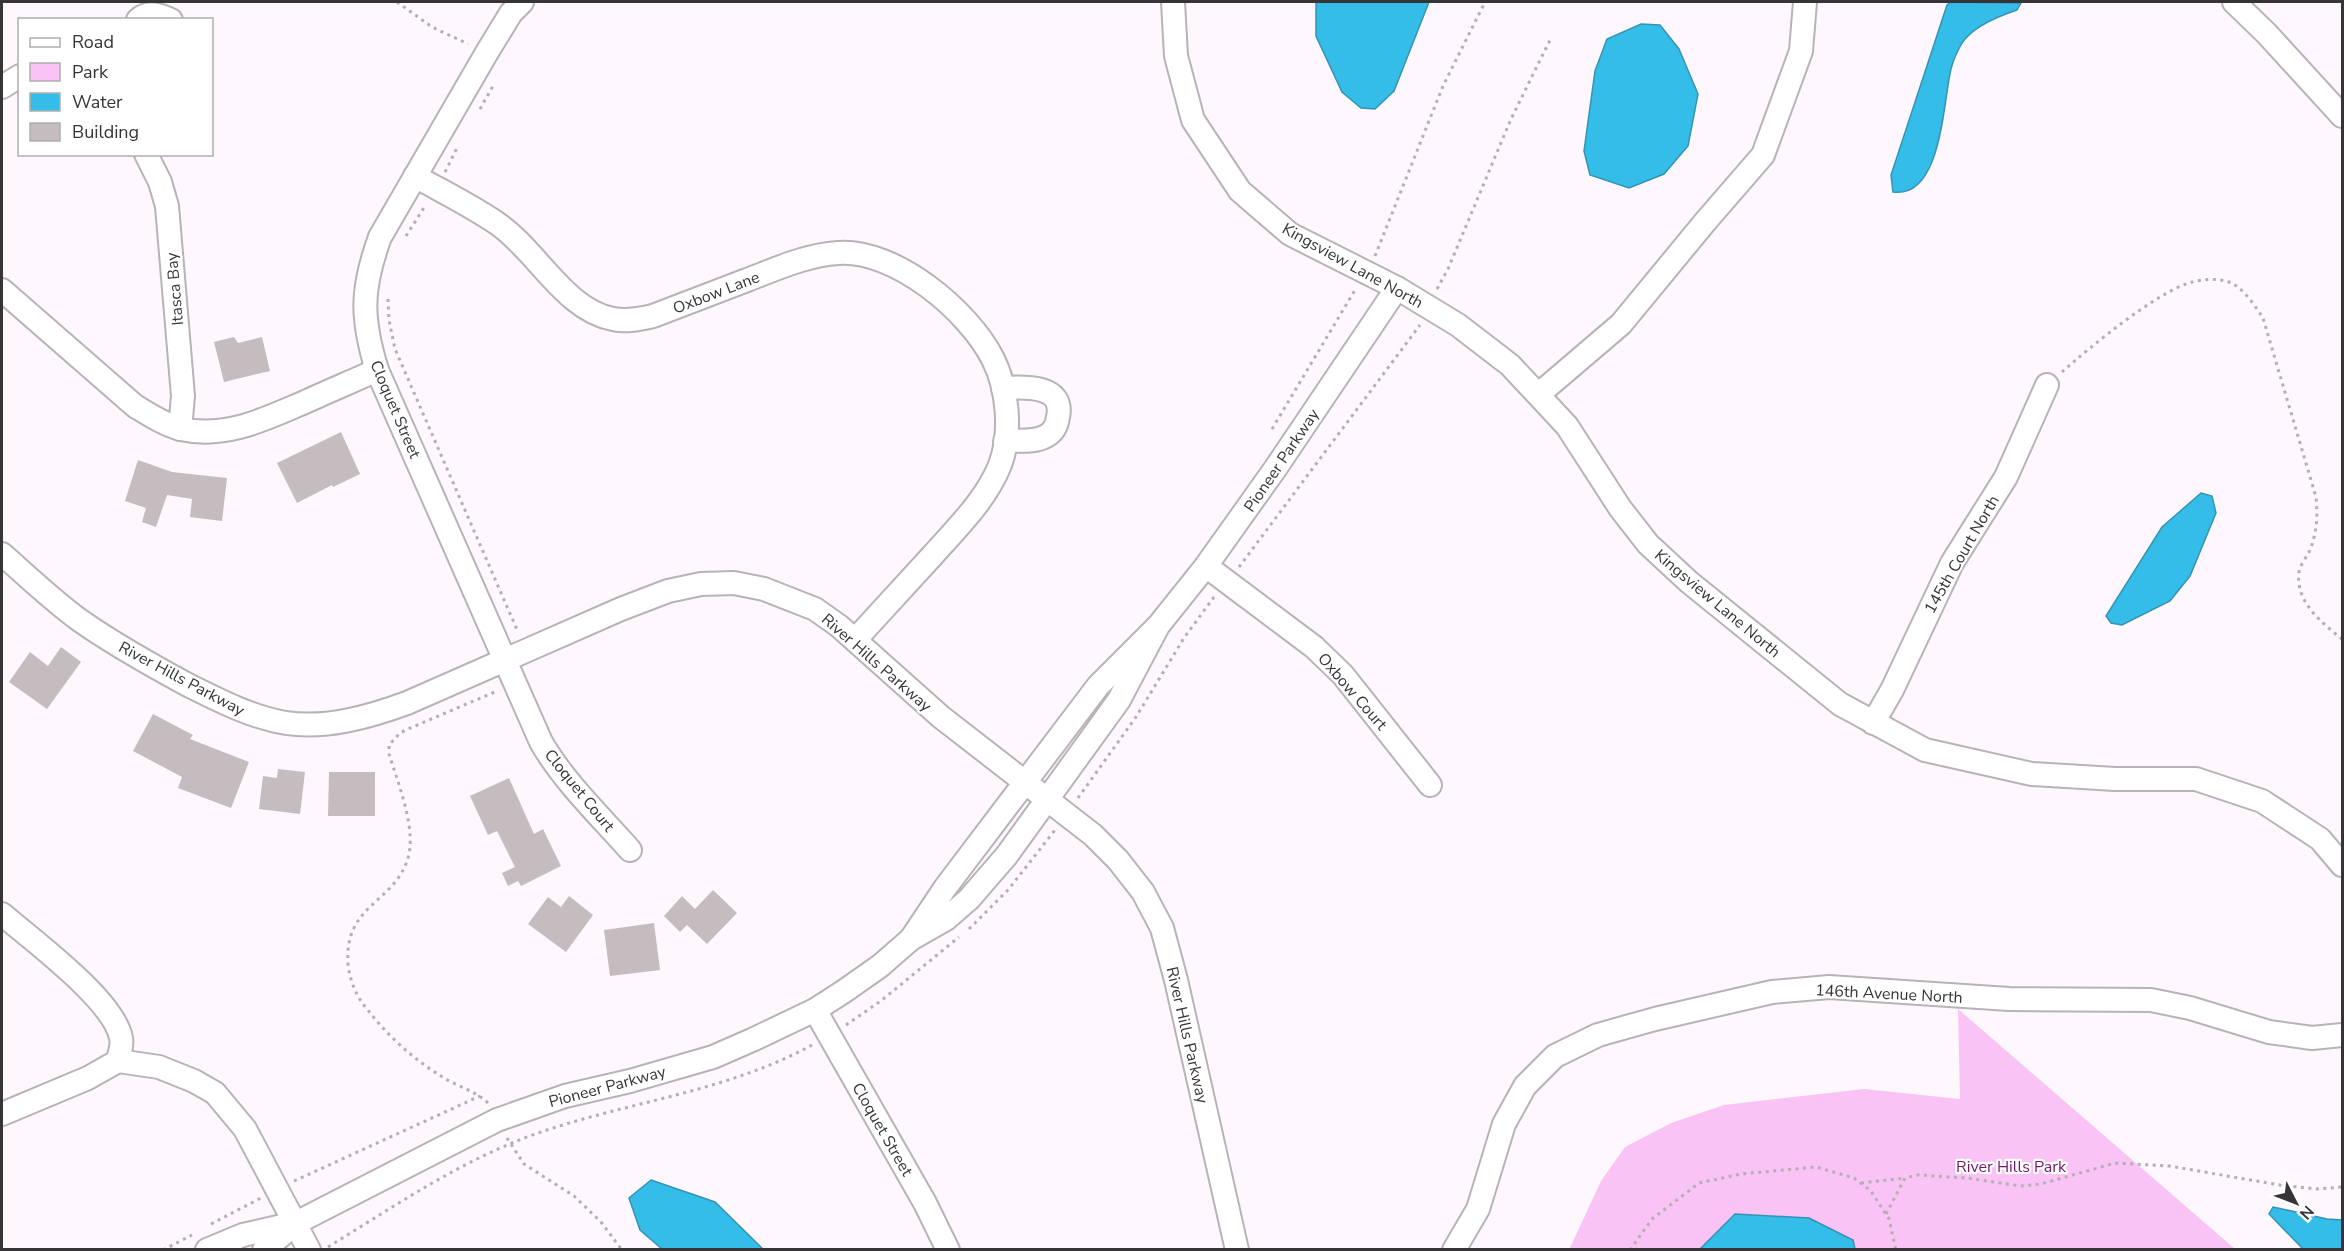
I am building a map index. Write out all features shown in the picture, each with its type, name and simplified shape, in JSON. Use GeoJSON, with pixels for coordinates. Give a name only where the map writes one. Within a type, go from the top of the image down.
{"type":"FeatureCollection","features":[{"type":"Feature","properties":{"kind":"street","name":"Cloquet Street"},"geometry":{"type":"LineString","coordinates":[[506,660],[377,370],[370,349],[364,315],[365,286],[380,237],[505,23],[522,2]]}},
{"type":"Feature","properties":{"kind":"street","name":"Kingsview Lane North"},"geometry":{"type":"LineString","coordinates":[[1173,2],[1176,56],[1193,120],[1240,192],[1290,234],[1397,288],[1475,338],[1510,365],[1567,426],[1620,508],[1648,544],[1689,582],[1840,704],[1925,750],[2032,774],[2115,779],[2196,779],[2262,801],[2320,839],[2343,865]]}},
{"type":"Feature","properties":{"kind":"street"},"geometry":{"type":"LineString","coordinates":[[1539,394],[1621,324],[1763,155],[1801,51],[1805,2]]}},
{"type":"Feature","properties":{"kind":"street"},"geometry":{"type":"LineString","coordinates":[[2234,2],[2343,116]]}},
{"type":"Feature","properties":{"kind":"street"},"geometry":{"type":"LineString","coordinates":[[140,18],[157,14],[166,18]]}},
{"type":"Feature","properties":{"kind":"street"},"geometry":{"type":"LineString","coordinates":[[2,87],[18,77]]}},
{"type":"Feature","properties":{"kind":"street","name":"Itasca Bay"},"geometry":{"type":"LineString","coordinates":[[147,156],[160,182],[167,206],[183,396],[180,429]]}},
{"type":"Feature","properties":{"kind":"street","name":"Oxbow Lane"},"geometry":{"type":"LineString","coordinates":[[415,176],[499,225],[581,305],[596,314],[614,320],[632,320],[653,316],[780,267],[819,255],[840,253],[880,259],[902,268],[925,284],[976,333],[993,359],[1003,388],[1007,416],[1000,465],[968,516],[855,640]]}},
{"type":"Feature","properties":{"kind":"street","name":"Pioneer Parkway"},"geometry":{"type":"LineString","coordinates":[[911,939],[945,888],[1098,686],[1158,626],[1206,566],[1275,469],[1397,288]]}},
{"type":"Feature","properties":{"kind":"street"},"geometry":{"type":"LineString","coordinates":[[2,290],[135,406],[180,429],[211,432],[237,429],[260,422],[377,370]]}},
{"type":"Feature","properties":{"kind":"street","name":"145th Court North"},"geometry":{"type":"LineString","coordinates":[[1873,723],[1892,690],[1952,563],[2006,477],[2048,385]]}},
{"type":"Feature","properties":{"kind":"street"},"geometry":{"type":"LineString","coordinates":[[1003,388],[1032,386],[1046,391],[1056,400],[1059,413],[1056,426],[1047,436],[1034,440],[1005,441]]}},
{"type":"Feature","properties":{"kind":"street","name":"River Hills Parkway"},"geometry":{"type":"LineString","coordinates":[[2,554],[50,597],[114,643],[237,709],[287,723],[318,724],[379,714],[621,609],[668,591],[701,584],[734,583],[789,597],[815,609],[839,626],[941,717],[1093,835],[1118,860],[1143,892],[1162,928],[1176,980],[1237,1250]]}},
{"type":"Feature","properties":{"kind":"street","name":"Oxbow Court"},"geometry":{"type":"LineString","coordinates":[[1206,566],[1314,647],[1343,675],[1430,785]]}},
{"type":"Feature","properties":{"kind":"street","name":"Pioneer Parkway"},"geometry":{"type":"LineString","coordinates":[[264,1250],[296,1223],[497,1120],[565,1096],[630,1081],[713,1057],[815,1010],[880,966],[911,939],[946,919],[969,899],[1000,864],[1048,801],[1119,700],[1158,626]]}},
{"type":"Feature","properties":{"kind":"street","name":"Cloquet Court"},"geometry":{"type":"LineString","coordinates":[[506,660],[549,757],[630,850]]}},
{"type":"Feature","properties":{"kind":"street"},"geometry":{"type":"LineString","coordinates":[[2,914],[93,993],[115,1022],[120,1050]]}},
{"type":"Feature","properties":{"kind":"street","name":"146th Avenue North"},"geometry":{"type":"LineString","coordinates":[[1454,1250],[1478,1209],[1504,1124],[1525,1086],[1555,1056],[1598,1035],[1655,1019],[1772,992],[1829,987],[2009,999],[2151,1000],[2190,1008],[2269,1032],[2312,1038],[2343,1035]]}},
{"type":"Feature","properties":{"kind":"street","name":"Cloquet Street"},"geometry":{"type":"LineString","coordinates":[[815,1010],[925,1203],[948,1250]]}},
{"type":"Feature","properties":{"kind":"street"},"geometry":{"type":"LineString","coordinates":[[2,1114],[88,1078],[120,1050]]}},
{"type":"Feature","properties":{"kind":"street"},"geometry":{"type":"LineString","coordinates":[[120,1050],[194,1081],[215,1094],[245,1129],[296,1223],[318,1248]]}},
{"type":"Feature","properties":{"kind":"street","name":"Pioneer Parkway"},"geometry":{"type":"LineString","coordinates":[[207,1250],[243,1235],[296,1223]]}},
{"type":"Feature","properties":{"kind":"path"},"geometry":{"type":"LineString","coordinates":[[398,2],[432,27],[474,47]]}},
{"type":"Feature","properties":{"kind":"path"},"geometry":{"type":"LineString","coordinates":[[1272,429],[1375,256],[1443,86],[1485,2]]}},
{"type":"Feature","properties":{"kind":"path"},"geometry":{"type":"LineString","coordinates":[[476,115],[494,85]]}},
{"type":"Feature","properties":{"kind":"path"},"geometry":{"type":"LineString","coordinates":[[444,174],[460,142]]}},
{"type":"Feature","properties":{"kind":"path"},"geometry":{"type":"LineString","coordinates":[[402,243],[429,200]]}},
{"type":"Feature","properties":{"kind":"path"},"geometry":{"type":"LineString","coordinates":[[2048,385],[2082,354],[2154,301],[2190,282],[2209,279],[2230,282],[2252,301],[2264,318],[2316,497],[2318,514],[2316,531],[2310,550],[2299,570],[2299,585],[2305,602],[2325,625],[2343,639]]}},
{"type":"Feature","properties":{"kind":"path"},"geometry":{"type":"LineString","coordinates":[[388,293],[389,320],[395,349],[520,636]]}},
{"type":"Feature","properties":{"kind":"path"},"geometry":{"type":"LineString","coordinates":[[489,1104],[480,1096],[442,1078],[410,1054],[366,1008],[350,978],[349,942],[353,927],[363,913],[400,875],[410,848],[406,811],[389,754],[389,745],[408,729],[503,689]]}},
{"type":"Feature","properties":{"kind":"path"},"geometry":{"type":"LineString","coordinates":[[294,1181],[480,1096]]}},
{"type":"Feature","properties":{"kind":"path"},"geometry":{"type":"LineString","coordinates":[[503,1131],[524,1164],[568,1191],[590,1210],[622,1250]]}},
{"type":"Feature","properties":{"kind":"path"},"geometry":{"type":"LineString","coordinates":[[318,1248],[466,1163],[511,1145]]}},
{"type":"Feature","properties":{"kind":"path"},"geometry":{"type":"LineString","coordinates":[[1861,1183],[1918,1175],[1967,1178],[2021,1186],[2041,1184],[2115,1163],[2169,1166],[2317,1189],[2343,1187]]}},
{"type":"Feature","properties":{"kind":"path"},"geometry":{"type":"LineString","coordinates":[[1630,1250],[1652,1219],[1699,1183],[1741,1174],[1816,1167],[1854,1178],[1871,1191],[1886,1214],[1896,1250]]}},
{"type":"Feature","properties":{"kind":"path"},"geometry":{"type":"LineString","coordinates":[[1886,1214],[1905,1178]]}},
{"type":"Feature","properties":{"kind":"green space","name":"River Hills Park"},"geometry":{"type":"Polygon","coordinates":[[[1958,1009],[2235,1249],[1569,1250],[1601,1181],[1625,1147],[1671,1123],[1724,1105],[1864,1089],[1960,1099],[1958,1009]]]}},
{"type":"Feature","properties":{"kind":"water"},"geometry":{"type":"Polygon","coordinates":[[[1316,2],[1429,2],[1394,91],[1375,109],[1361,108],[1342,92],[1316,36],[1316,2]]]}},
{"type":"Feature","properties":{"kind":"water"},"geometry":{"type":"Polygon","coordinates":[[[1951,2],[2021,3],[2017,10],[1979,27],[1962,43],[1951,69],[1942,124],[1931,165],[1922,180],[1909,190],[1893,192],[1891,175],[1947,5],[1951,2]]]}},
{"type":"Feature","properties":{"kind":"water"},"geometry":{"type":"Polygon","coordinates":[[[1641,24],[1660,25],[1679,49],[1698,94],[1688,146],[1664,174],[1629,188],[1590,175],[1584,151],[1595,71],[1607,39],[1641,24]]]}},
{"type":"Feature","properties":{"kind":"water"},"geometry":{"type":"Polygon","coordinates":[[[2201,493],[2212,496],[2216,513],[2190,576],[2170,601],[2122,625],[2111,623],[2106,616],[2162,527],[2201,493]]]}},
{"type":"Feature","properties":{"kind":"water"},"geometry":{"type":"Polygon","coordinates":[[[651,1180],[715,1202],[763,1249],[662,1249],[640,1230],[629,1198],[651,1180]]]}},
{"type":"Feature","properties":{"kind":"water"},"geometry":{"type":"Polygon","coordinates":[[[2273,1207],[2342,1220],[2342,1249],[2303,1249],[2269,1214],[2273,1207]]]}},
{"type":"Feature","properties":{"kind":"water"},"geometry":{"type":"Polygon","coordinates":[[[1735,1214],[1809,1218],[1853,1240],[1855,1249],[1700,1249],[1735,1214]]]}},
{"type":"Feature","properties":{"kind":"building"},"geometry":{"type":"Polygon","coordinates":[[[234,337],[238,343],[262,337],[270,371],[224,382],[214,342],[234,337]]]}},
{"type":"Feature","properties":{"kind":"building"},"geometry":{"type":"Polygon","coordinates":[[[341,432],[360,474],[297,503],[277,463],[341,432]]]}},
{"type":"Feature","properties":{"kind":"building"},"geometry":{"type":"Polygon","coordinates":[[[138,460],[172,472],[227,478],[222,521],[190,517],[192,499],[167,495],[156,527],[142,522],[146,508],[125,501],[138,460]]]}},
{"type":"Feature","properties":{"kind":"building"},"geometry":{"type":"Polygon","coordinates":[[[61,647],[81,662],[47,709],[9,682],[30,652],[48,666],[61,647]]]}},
{"type":"Feature","properties":{"kind":"building"},"geometry":{"type":"Polygon","coordinates":[[[153,714],[193,735],[190,739],[249,762],[231,808],[178,788],[182,777],[133,751],[153,714]]]}},
{"type":"Feature","properties":{"kind":"building"},"geometry":{"type":"Polygon","coordinates":[[[278,769],[305,772],[300,814],[259,809],[263,776],[277,778],[278,769]]]}},
{"type":"Feature","properties":{"kind":"building"},"geometry":{"type":"Polygon","coordinates":[[[329,772],[375,772],[375,816],[328,816],[329,772]]]}},
{"type":"Feature","properties":{"kind":"building"},"geometry":{"type":"Polygon","coordinates":[[[509,778],[534,834],[543,829],[561,866],[521,886],[518,881],[508,886],[502,873],[515,867],[497,831],[488,835],[470,796],[509,778]]]}},
{"type":"Feature","properties":{"kind":"building"},"geometry":{"type":"Polygon","coordinates":[[[713,890],[737,913],[707,944],[687,925],[680,932],[664,916],[682,896],[695,909],[713,890]]]}},
{"type":"Feature","properties":{"kind":"building"},"geometry":{"type":"Polygon","coordinates":[[[569,896],[593,915],[566,952],[528,924],[548,897],[561,907],[569,896]]]}},
{"type":"Feature","properties":{"kind":"building"},"geometry":{"type":"Polygon","coordinates":[[[654,923],[660,970],[610,976],[604,930],[654,923]]]}}]}
